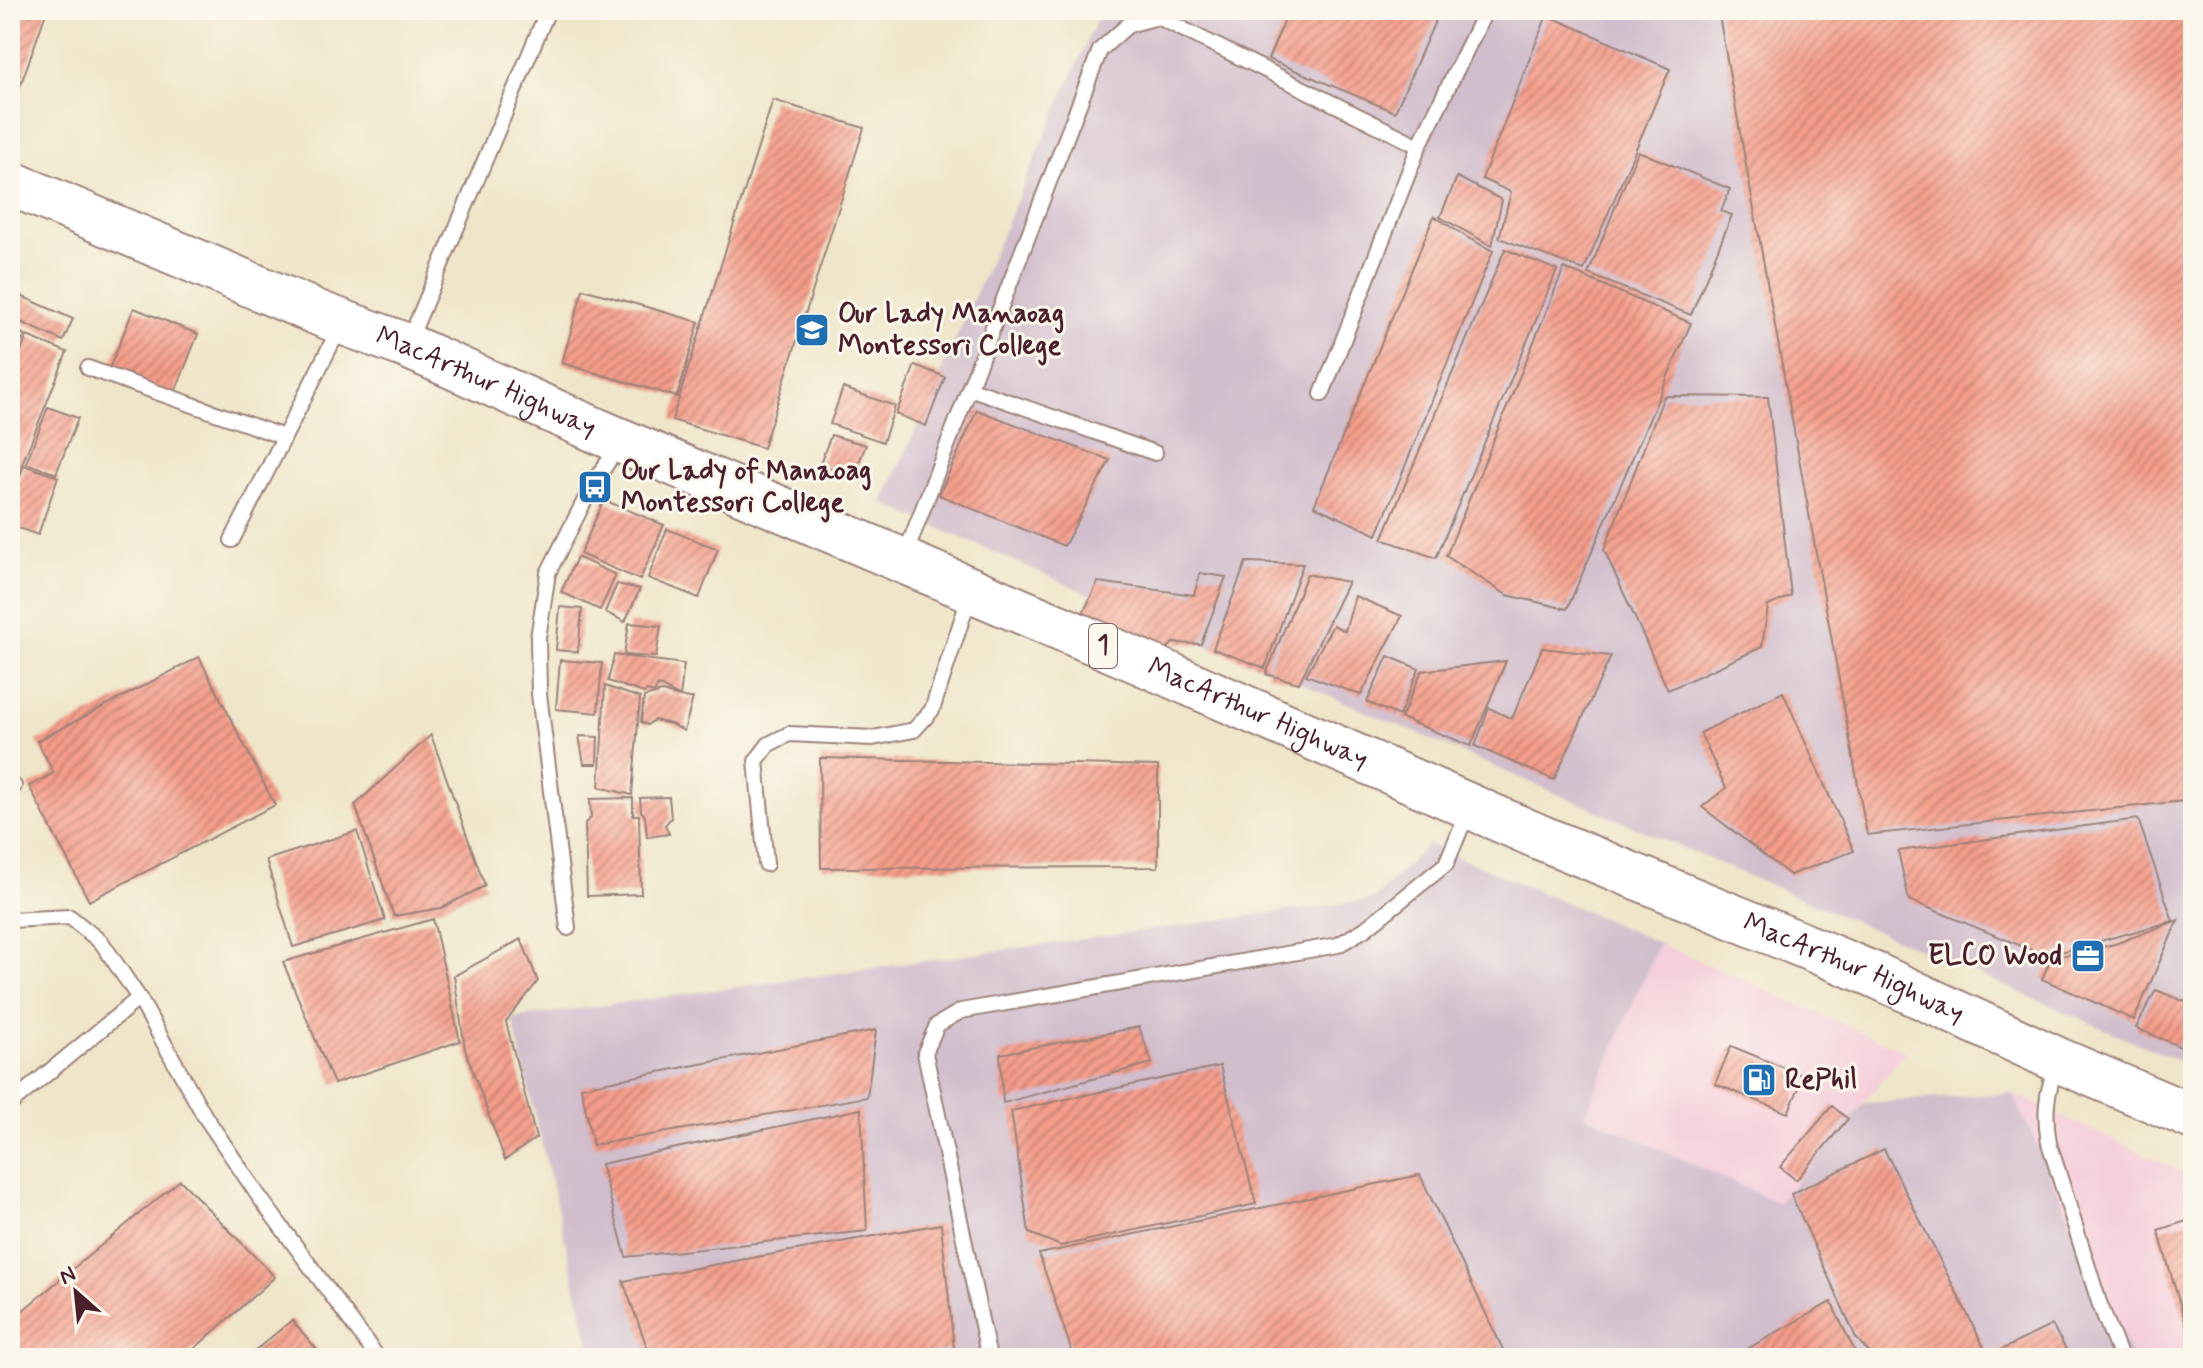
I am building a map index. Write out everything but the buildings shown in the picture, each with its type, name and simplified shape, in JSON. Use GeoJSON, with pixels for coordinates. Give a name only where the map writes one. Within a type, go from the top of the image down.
{"type":"FeatureCollection","features":[{"type":"Feature","properties":{"kind":"highway","name":"MacArthur Highway"},"geometry":{"type":"LineString","coordinates":[[18,193],[407,346],[1471,806],[1875,975],[2058,1060],[2193,1117]]}},
{"type":"Feature","properties":{"kind":"lane"},"geometry":{"type":"LineString","coordinates":[[407,346],[548,10]]}},
{"type":"Feature","properties":{"kind":"lane"},"geometry":{"type":"LineString","coordinates":[[1322,394],[1419,146],[1486,10]]}},
{"type":"Feature","properties":{"kind":"lane"},"geometry":{"type":"LineString","coordinates":[[902,562],[1100,50],[1128,25],[1158,17],[1419,146]]}},
{"type":"Feature","properties":{"kind":"lane"},"geometry":{"type":"LineString","coordinates":[[232,540],[343,322]]}},
{"type":"Feature","properties":{"kind":"lane"},"geometry":{"type":"LineString","coordinates":[[88,368],[284,437]]}},
{"type":"Feature","properties":{"kind":"lane"},"geometry":{"type":"LineString","coordinates":[[969,388],[1155,453]]}},
{"type":"Feature","properties":{"kind":"lane"},"geometry":{"type":"LineString","coordinates":[[568,928],[539,694],[538,638],[548,573],[592,486],[621,441]]}},
{"type":"Feature","properties":{"kind":"lane"},"geometry":{"type":"LineString","coordinates":[[766,864],[756,761],[769,744],[789,734],[873,738],[914,730],[932,710],[972,591]]}},
{"type":"Feature","properties":{"kind":"lane"},"geometry":{"type":"LineString","coordinates":[[989,1358],[925,1053],[937,1025],[961,1011],[1338,945],[1365,929],[1446,864],[1471,806]]}},
{"type":"Feature","properties":{"kind":"lane"},"geometry":{"type":"LineString","coordinates":[[10,920],[70,917],[102,943],[139,998],[204,1115],[260,1198],[378,1358]]}},
{"type":"Feature","properties":{"kind":"lane"},"geometry":{"type":"LineString","coordinates":[[10,1104],[139,998]]}},
{"type":"Feature","properties":{"kind":"lane"},"geometry":{"type":"LineString","coordinates":[[2058,1060],[2047,1091],[2045,1116],[2049,1143],[2099,1302],[2121,1358]]}},
{"type":"Feature","properties":{"kind":"shaded area"},"geometry":{"type":"Polygon","coordinates":[[[1101,10],[2193,10],[2193,1067],[1272,671],[1213,649],[883,503],[1101,10]]]}},
{"type":"Feature","properties":{"kind":"shaded area"},"geometry":{"type":"Polygon","coordinates":[[[1428,844],[1659,943],[1585,1115],[1778,1203],[1864,1103],[2013,1093],[2132,1358],[593,1358],[512,1018],[1374,899],[1428,844]]]}},
{"type":"Feature","properties":{"kind":"shaded area"},"geometry":{"type":"Polygon","coordinates":[[[1659,943],[1906,1052],[1779,1204],[1585,1115],[1659,943]]]}},
{"type":"Feature","properties":{"kind":"shaded area"},"geometry":{"type":"Polygon","coordinates":[[[2013,1093],[2193,1177],[2193,1358],[2132,1358],[2013,1093]]]}},
{"type":"Feature","properties":{"kind":"place","name":"Our Lady Manaoag Montessori College"},"geometry":{"type":"Point","coordinates":[812,330]}},
{"type":"Feature","properties":{"kind":"place","name":"Our Lady of Manaoag Montessori College"},"geometry":{"type":"Point","coordinates":[595,487]}},
{"type":"Feature","properties":{"kind":"place","name":"ELCO Wood"},"geometry":{"type":"Point","coordinates":[2088,956]}},
{"type":"Feature","properties":{"kind":"place","name":"RePhil"},"geometry":{"type":"Point","coordinates":[1759,1080]}}]}
